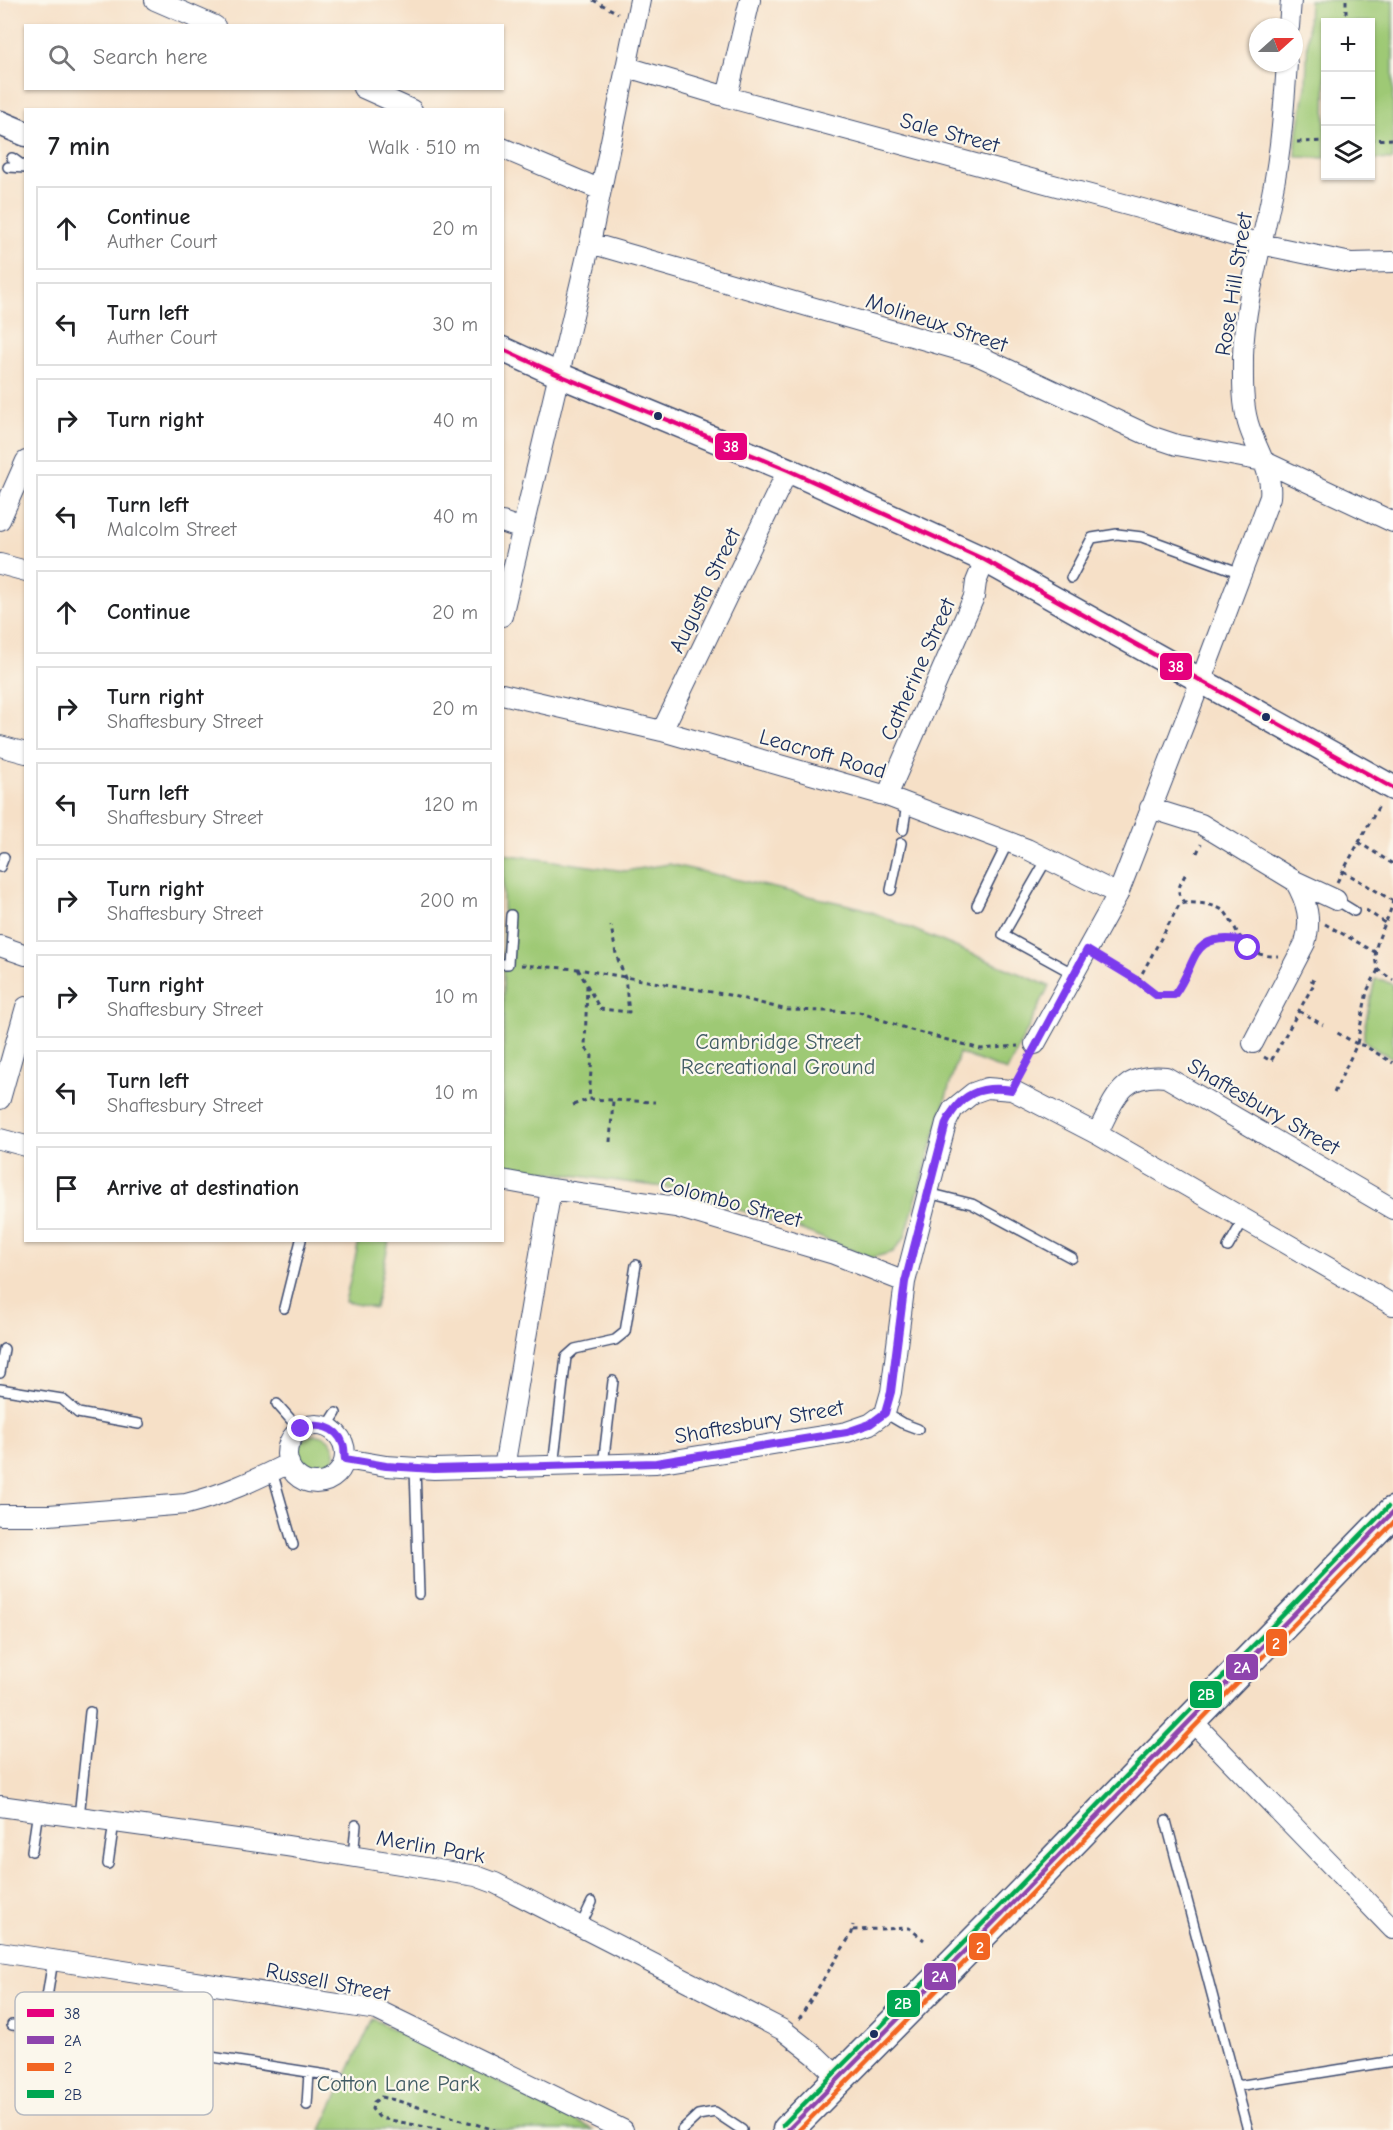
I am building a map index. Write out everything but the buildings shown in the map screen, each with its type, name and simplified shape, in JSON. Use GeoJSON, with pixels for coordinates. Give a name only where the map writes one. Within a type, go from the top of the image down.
{"type":"FeatureCollection","features":[{"type":"Feature","properties":{"kind":"main road"},"geometry":{"type":"LineString","coordinates":[[788,2130],[1393,1512]]}},
{"type":"Feature","properties":{"kind":"street"},"geometry":{"type":"LineString","coordinates":[[156,0],[210,24]]}},
{"type":"Feature","properties":{"kind":"street"},"geometry":{"type":"LineString","coordinates":[[504,607],[590,243],[640,0]]}},
{"type":"Feature","properties":{"kind":"street"},"geometry":{"type":"LineString","coordinates":[[727,97],[750,0]]}},
{"type":"Feature","properties":{"kind":"street"},"geometry":{"type":"LineString","coordinates":[[1285,0],[1288,18]]}},
{"type":"Feature","properties":{"kind":"street","name":"Sale Street"},"geometry":{"type":"LineString","coordinates":[[627,67],[727,97],[1157,213],[1261,244],[1351,263],[1393,262]]}},
{"type":"Feature","properties":{"kind":"street","name":"Rose Hill Street"},"geometry":{"type":"LineString","coordinates":[[1035,1044],[1118,894],[1201,680],[1265,509],[1271,487],[1269,475],[1248,422],[1244,399],[1243,352],[1261,244],[1273,193],[1281,141],[1286,72]]}},
{"type":"Feature","properties":{"kind":"street"},"geometry":{"type":"LineString","coordinates":[[367,90],[408,108]]}},
{"type":"Feature","properties":{"kind":"street"},"geometry":{"type":"LineString","coordinates":[[0,123],[24,133]]}},
{"type":"Feature","properties":{"kind":"street"},"geometry":{"type":"LineString","coordinates":[[504,149],[601,190]]}},
{"type":"Feature","properties":{"kind":"street","name":"Molineux Street"},"geometry":{"type":"LineString","coordinates":[[590,243],[977,355],[1150,436],[1177,445],[1263,461],[1393,522]]}},
{"type":"Feature","properties":{"kind":"street"},"geometry":{"type":"LineString","coordinates":[[504,350],[788,470],[985,560],[1391,788]]}},
{"type":"Feature","properties":{"kind":"street"},"geometry":{"type":"LineString","coordinates":[[0,520],[24,466]]}},
{"type":"Feature","properties":{"kind":"street","name":"Augusta Street"},"geometry":{"type":"LineString","coordinates":[[662,731],[788,470]]}},
{"type":"Feature","properties":{"kind":"street"},"geometry":{"type":"LineString","coordinates":[[504,523],[522,529]]}},
{"type":"Feature","properties":{"kind":"street","name":"Catherine Street"},"geometry":{"type":"LineString","coordinates":[[887,796],[974,597],[976,582],[985,560]]}},
{"type":"Feature","properties":{"kind":"street"},"geometry":{"type":"LineString","coordinates":[[0,564],[24,570]]}},
{"type":"Feature","properties":{"kind":"street","name":"Leacroft Road"},"geometry":{"type":"LineString","coordinates":[[504,694],[662,731],[887,796],[1008,842],[1118,894]]}},
{"type":"Feature","properties":{"kind":"street"},"geometry":{"type":"LineString","coordinates":[[0,746],[24,752]]}},
{"type":"Feature","properties":{"kind":"street"},"geometry":{"type":"LineString","coordinates":[[1150,808],[1201,824],[1295,881],[1333,898]]}},
{"type":"Feature","properties":{"kind":"street"},"geometry":{"type":"LineString","coordinates":[[1253,1043],[1308,933],[1308,915],[1304,896],[1295,881]]}},
{"type":"Feature","properties":{"kind":"street"},"geometry":{"type":"LineString","coordinates":[[0,946],[24,954]]}},
{"type":"Feature","properties":{"kind":"street"},"geometry":{"type":"LineString","coordinates":[[0,1099],[24,1014]]}},
{"type":"Feature","properties":{"kind":"street","name":"Shaftesbury Street"},"geometry":{"type":"LineString","coordinates":[[1097,1134],[1119,1091],[1128,1083],[1151,1076],[1166,1077],[1393,1209]]}},
{"type":"Feature","properties":{"kind":"street"},"geometry":{"type":"LineString","coordinates":[[885,1413],[891,1392],[905,1282],[946,1123],[953,1109],[973,1093],[987,1088],[1012,1090],[1097,1134],[1393,1305]]}},
{"type":"Feature","properties":{"kind":"street"},"geometry":{"type":"LineString","coordinates":[[0,1139],[24,1145]]}},
{"type":"Feature","properties":{"kind":"street","name":"Colombo Street"},"geometry":{"type":"LineString","coordinates":[[504,1180],[676,1207],[834,1254],[905,1282]]}},
{"type":"Feature","properties":{"kind":"street"},"geometry":{"type":"LineString","coordinates":[[504,1468],[551,1189]]}},
{"type":"Feature","properties":{"kind":"street","name":"Shaftesbury Street"},"geometry":{"type":"LineString","coordinates":[[345,1459],[415,1468],[553,1467],[656,1463],[847,1432],[870,1424],[885,1413]]}},
{"type":"Feature","properties":{"kind":"street"},"geometry":{"type":"LineString","coordinates":[[0,1515],[48,1515],[186,1504],[228,1492],[280,1467],[289,1443],[300,1430],[331,1420],[343,1444],[345,1459],[335,1477],[318,1484],[308,1483],[293,1472],[280,1467]]}},
{"type":"Feature","properties":{"kind":"street"},"geometry":{"type":"LineString","coordinates":[[1191,1720],[1393,1929]]}},
{"type":"Feature","properties":{"kind":"street","name":"Merlin Park"},"geometry":{"type":"LineString","coordinates":[[0,1806],[476,1876],[495,1883],[789,2035],[840,2079]]}},
{"type":"Feature","properties":{"kind":"street","name":"Russell Street"},"geometry":{"type":"LineString","coordinates":[[0,1952],[377,2010],[623,2130]]}},
{"type":"Feature","properties":{"kind":"lane"},"geometry":{"type":"LineString","coordinates":[[10,162],[24,167]]}},
{"type":"Feature","properties":{"kind":"lane"},"geometry":{"type":"LineString","coordinates":[[1071,578],[1092,538],[1117,534],[1143,537],[1241,573]]}},
{"type":"Feature","properties":{"kind":"lane"},"geometry":{"type":"LineString","coordinates":[[903,830],[907,804]]}},
{"type":"Feature","properties":{"kind":"lane"},"geometry":{"type":"LineString","coordinates":[[977,905],[1008,842]]}},
{"type":"Feature","properties":{"kind":"lane"},"geometry":{"type":"LineString","coordinates":[[891,890],[901,843]]}},
{"type":"Feature","properties":{"kind":"lane"},"geometry":{"type":"LineString","coordinates":[[0,867],[4,857]]}},
{"type":"Feature","properties":{"kind":"lane"},"geometry":{"type":"LineString","coordinates":[[1047,859],[1003,935],[1074,974]]}},
{"type":"Feature","properties":{"kind":"lane"},"geometry":{"type":"LineString","coordinates":[[1333,898],[1356,908]]}},
{"type":"Feature","properties":{"kind":"lane"},"geometry":{"type":"LineString","coordinates":[[505,964],[511,915]]}},
{"type":"Feature","properties":{"kind":"lane"},"geometry":{"type":"LineString","coordinates":[[928,1193],[972,1204],[1072,1258]]}},
{"type":"Feature","properties":{"kind":"lane"},"geometry":{"type":"LineString","coordinates":[[1228,1247],[1244,1219]]}},
{"type":"Feature","properties":{"kind":"lane"},"geometry":{"type":"LineString","coordinates":[[284,1308],[300,1242]]}},
{"type":"Feature","properties":{"kind":"lane"},"geometry":{"type":"LineString","coordinates":[[553,1467],[566,1357],[575,1349],[615,1340],[625,1332],[636,1265]]}},
{"type":"Feature","properties":{"kind":"lane"},"geometry":{"type":"LineString","coordinates":[[0,1373],[4,1349]]}},
{"type":"Feature","properties":{"kind":"lane"},"geometry":{"type":"LineString","coordinates":[[603,1465],[613,1382]]}},
{"type":"Feature","properties":{"kind":"lane"},"geometry":{"type":"LineString","coordinates":[[0,1389],[62,1399],[78,1413],[140,1424]]}},
{"type":"Feature","properties":{"kind":"lane"},"geometry":{"type":"LineString","coordinates":[[277,1404],[300,1430]]}},
{"type":"Feature","properties":{"kind":"lane"},"geometry":{"type":"LineString","coordinates":[[885,1413],[918,1430]]}},
{"type":"Feature","properties":{"kind":"lane"},"geometry":{"type":"LineString","coordinates":[[280,1467],[293,1545]]}},
{"type":"Feature","properties":{"kind":"lane"},"geometry":{"type":"LineString","coordinates":[[415,1468],[419,1594]]}},
{"type":"Feature","properties":{"kind":"lane"},"geometry":{"type":"LineString","coordinates":[[79,1817],[90,1712]]}},
{"type":"Feature","properties":{"kind":"lane"},"geometry":{"type":"LineString","coordinates":[[32,1851],[38,1811]]}},
{"type":"Feature","properties":{"kind":"lane"},"geometry":{"type":"LineString","coordinates":[[1166,1821],[1248,2130]]}},
{"type":"Feature","properties":{"kind":"lane"},"geometry":{"type":"LineString","coordinates":[[108,1864],[114,1822]]}},
{"type":"Feature","properties":{"kind":"lane"},"geometry":{"type":"LineString","coordinates":[[353,1857],[356,1825]]}},
{"type":"Feature","properties":{"kind":"lane"},"geometry":{"type":"LineString","coordinates":[[580,1927],[592,1902]]}},
{"type":"Feature","properties":{"kind":"lane"},"geometry":{"type":"LineString","coordinates":[[48,1992],[53,1960]]}},
{"type":"Feature","properties":{"kind":"lane"},"geometry":{"type":"LineString","coordinates":[[213,2058],[340,2077]]}},
{"type":"Feature","properties":{"kind":"lane"},"geometry":{"type":"LineString","coordinates":[[1237,2086],[1393,2061]]}},
{"type":"Feature","properties":{"kind":"lane"},"geometry":{"type":"LineString","coordinates":[[307,2105],[309,2073]]}},
{"type":"Feature","properties":{"kind":"lane"},"geometry":{"type":"LineString","coordinates":[[682,2130],[698,2115],[715,2112],[742,2130]]}},
{"type":"Feature","properties":{"kind":"path"},"geometry":{"type":"LineString","coordinates":[[593,0],[635,22]]}},
{"type":"Feature","properties":{"kind":"path"},"geometry":{"type":"LineString","coordinates":[[1346,0],[1346,18]]}},
{"type":"Feature","properties":{"kind":"path"},"geometry":{"type":"LineString","coordinates":[[1375,140],[1393,139]]}},
{"type":"Feature","properties":{"kind":"path"},"geometry":{"type":"LineString","coordinates":[[1281,141],[1321,141]]}},
{"type":"Feature","properties":{"kind":"path"},"geometry":{"type":"LineString","coordinates":[[1333,898],[1343,871],[1358,842],[1391,788]]}},
{"type":"Feature","properties":{"kind":"path"},"geometry":{"type":"LineString","coordinates":[[1358,842],[1393,864]]}},
{"type":"Feature","properties":{"kind":"path"},"geometry":{"type":"LineString","coordinates":[[1343,871],[1393,900],[1375,952],[1375,963],[1378,970],[1393,981]]}},
{"type":"Feature","properties":{"kind":"path"},"geometry":{"type":"LineString","coordinates":[[1185,903],[1179,897],[1178,890],[1186,873]]}},
{"type":"Feature","properties":{"kind":"path"},"geometry":{"type":"LineString","coordinates":[[1138,981],[1179,905],[1185,903],[1220,909],[1228,916],[1240,940],[1257,955],[1278,956],[1300,952]]}},
{"type":"Feature","properties":{"kind":"path"},"geometry":{"type":"LineString","coordinates":[[1356,908],[1385,923]]}},
{"type":"Feature","properties":{"kind":"path"},"geometry":{"type":"LineString","coordinates":[[1308,915],[1375,952]]}},
{"type":"Feature","properties":{"kind":"path"},"geometry":{"type":"LineString","coordinates":[[578,969],[600,1009],[629,1012],[625,978],[616,954],[611,926]]}},
{"type":"Feature","properties":{"kind":"path"},"geometry":{"type":"LineString","coordinates":[[1087,950],[1138,981],[1156,995],[1174,995],[1183,983],[1203,944],[1218,938],[1240,940]]}},
{"type":"Feature","properties":{"kind":"path"},"geometry":{"type":"LineString","coordinates":[[505,964],[578,969],[729,995],[787,1010],[858,1012],[911,1030],[981,1049],[1035,1044]]}},
{"type":"Feature","properties":{"kind":"path"},"geometry":{"type":"LineString","coordinates":[[1334,1093],[1358,1044],[1367,991],[1378,970]]}},
{"type":"Feature","properties":{"kind":"path"},"geometry":{"type":"LineString","coordinates":[[1253,1043],[1250,1049],[1271,1061],[1315,982]]}},
{"type":"Feature","properties":{"kind":"path"},"geometry":{"type":"LineString","coordinates":[[587,984],[585,1047],[592,1056],[589,1099]]}},
{"type":"Feature","properties":{"kind":"path"},"geometry":{"type":"LineString","coordinates":[[1299,1011],[1323,1025]]}},
{"type":"Feature","properties":{"kind":"path"},"geometry":{"type":"LineString","coordinates":[[1334,1031],[1393,1063]]}},
{"type":"Feature","properties":{"kind":"path"},"geometry":{"type":"LineString","coordinates":[[1012,1090],[1035,1044]]}},
{"type":"Feature","properties":{"kind":"path"},"geometry":{"type":"LineString","coordinates":[[573,1105],[589,1099],[655,1102]]}},
{"type":"Feature","properties":{"kind":"path"},"geometry":{"type":"LineString","coordinates":[[610,1142],[613,1101]]}},
{"type":"Feature","properties":{"kind":"path"},"geometry":{"type":"LineString","coordinates":[[789,2035],[853,1928],[909,1928],[924,1940]]}},
{"type":"Feature","properties":{"kind":"path"},"geometry":{"type":"LineString","coordinates":[[441,2130],[380,2118],[372,2109],[374,2102],[381,2097],[395,2100],[495,2130]]}},
{"type":"Feature","properties":{"kind":"green space"},"geometry":{"type":"Polygon","coordinates":[[[1309,0],[1393,0],[1393,160],[1375,159],[1375,18],[1321,18],[1321,158],[1296,157],[1296,142],[1306,86],[1309,0]]]}},
{"type":"Feature","properties":{"kind":"green space","name":"Cambridge Street Recreational Ground"},"geometry":{"type":"Polygon","coordinates":[[[504,854],[625,871],[669,864],[862,908],[1049,986],[1007,1071],[959,1053],[905,1237],[893,1252],[871,1258],[802,1230],[671,1188],[504,1166],[504,854]]]}},
{"type":"Feature","properties":{"kind":"green space"},"geometry":{"type":"Polygon","coordinates":[[[1375,979],[1393,985],[1393,1058],[1374,1049],[1364,1040],[1364,1029],[1375,979]]]}},
{"type":"Feature","properties":{"kind":"green space"},"geometry":{"type":"Polygon","coordinates":[[[359,1242],[389,1242],[375,1308],[345,1302],[359,1242]]]}},
{"type":"Feature","properties":{"kind":"green space"},"geometry":{"type":"Polygon","coordinates":[[[316,1435],[329,1441],[335,1454],[329,1467],[316,1473],[303,1467],[297,1454],[303,1441],[316,1435]]]}},
{"type":"Feature","properties":{"kind":"green space","name":"Cotton Lane Park"},"geometry":{"type":"Polygon","coordinates":[[[373,2019],[594,2130],[321,2130],[373,2019]]]}},
{"type":"Feature","properties":{"kind":"transit line","name":"38"},"geometry":{"type":"LineString","coordinates":[[504,350],[788,470],[985,560],[1393,788]]}},
{"type":"Feature","properties":{"kind":"transit line","name":"2B"},"geometry":{"type":"LineString","coordinates":[[783,2125],[1388,1507]]}},
{"type":"Feature","properties":{"kind":"transit line","name":"2A"},"geometry":{"type":"LineString","coordinates":[[788,2130],[1393,1512]]}},
{"type":"Feature","properties":{"kind":"transit line","name":"2"},"geometry":{"type":"LineString","coordinates":[[799,2130],[1393,1523]]}},
{"type":"Feature","properties":{"kind":"route"},"geometry":{"type":"LineString","coordinates":[[301,1429],[317,1425],[333,1430],[343,1444],[345,1459],[386,1466],[438,1469],[656,1463],[847,1432],[870,1424],[885,1413],[891,1392],[905,1282],[946,1123],[953,1109],[973,1093],[987,1088],[1012,1090],[1087,950],[1138,981],[1156,995],[1167,996],[1174,995],[1183,983],[1199,948],[1208,941],[1218,938],[1240,940],[1248,948]]}}]}
